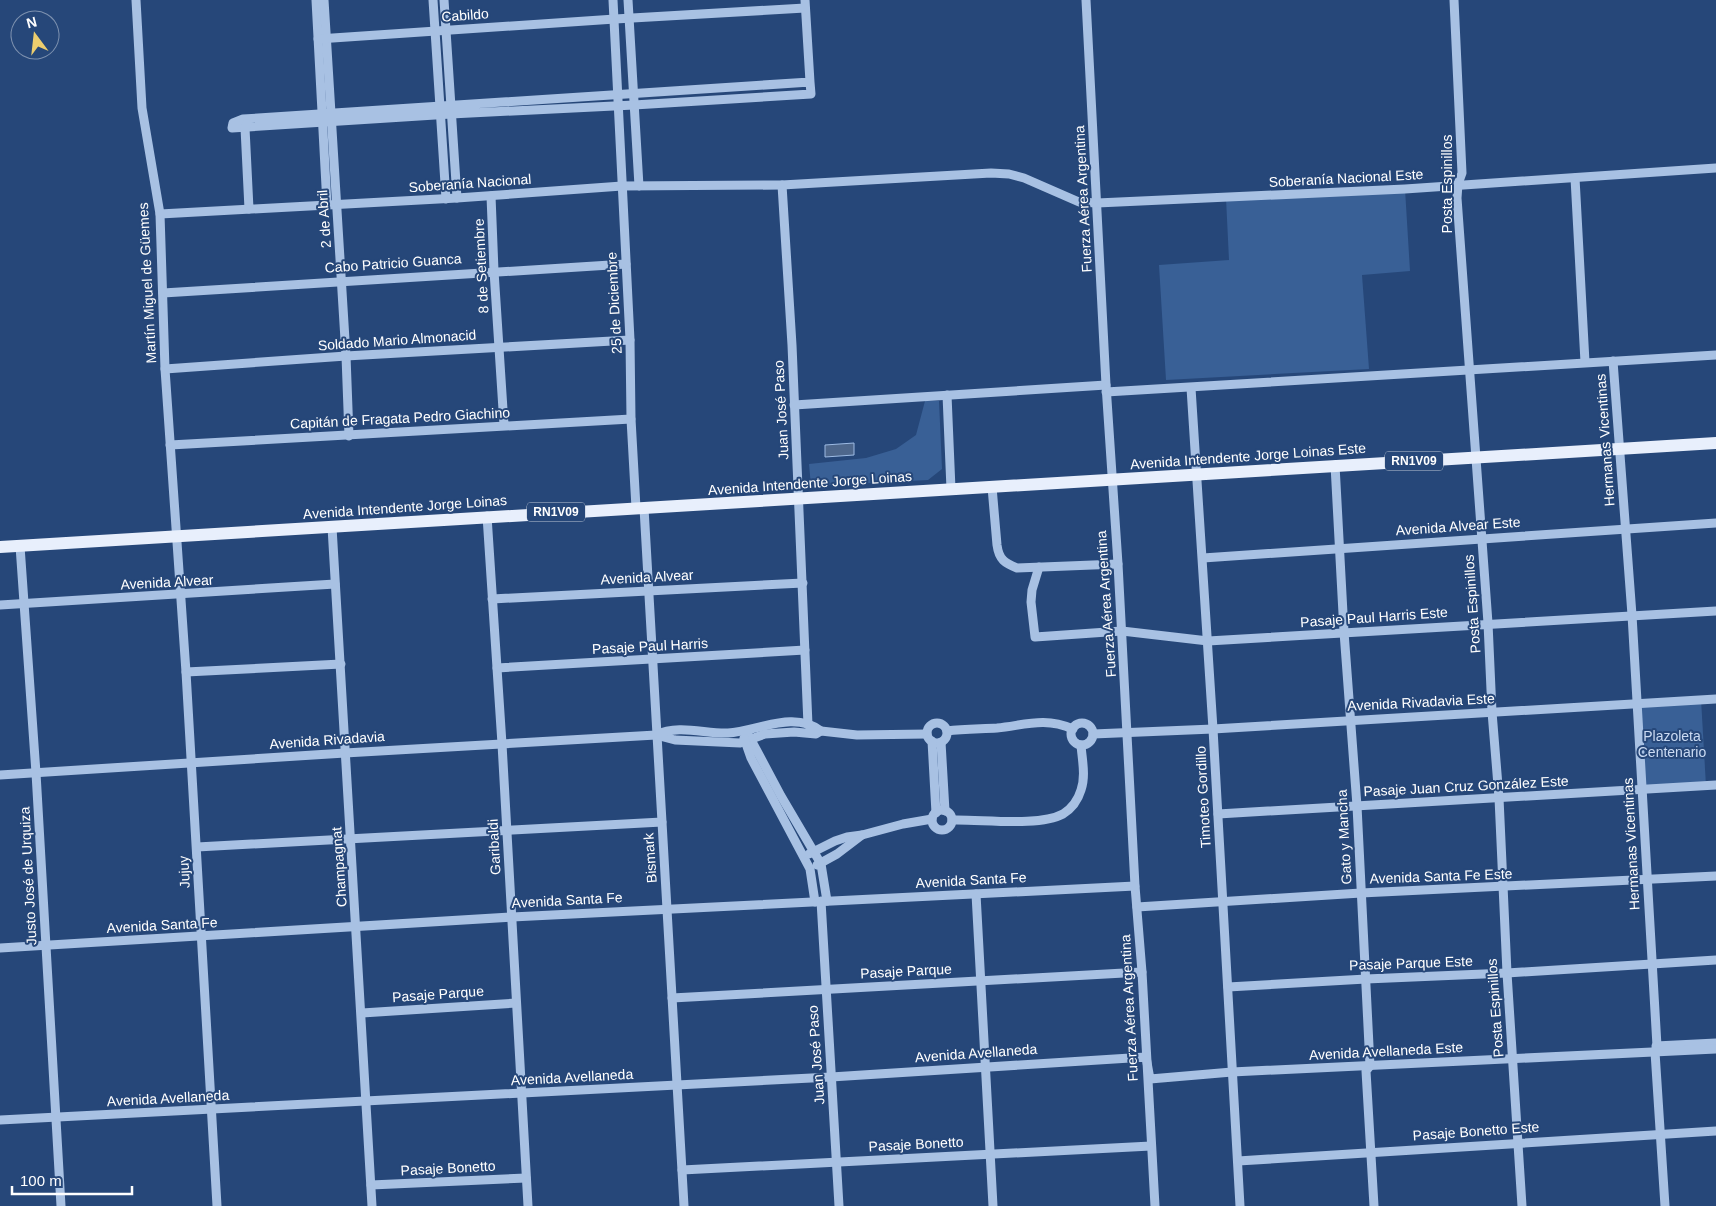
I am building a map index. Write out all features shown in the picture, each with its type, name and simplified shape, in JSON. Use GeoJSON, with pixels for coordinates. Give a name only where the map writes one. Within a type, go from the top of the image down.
{"type":"FeatureCollection","features":[{"type":"Feature","properties":{"kind":"main road","name":"Avenida Intendente Jorge Loinas Este"},"geometry":{"type":"LineString","coordinates":[[1112,480],[1716,443]]}},
{"type":"Feature","properties":{"kind":"main road","name":"Avenida Intendente Jorge Loinas"},"geometry":{"type":"LineString","coordinates":[[0,547],[487,516],[799,500],[1112,480]]}},
{"type":"Feature","properties":{"kind":"street","name":"Martín Miguel de Güemes"},"geometry":{"type":"LineString","coordinates":[[136,0],[142,108],[160,214],[165,369],[178,536]]}},
{"type":"Feature","properties":{"kind":"street","name":"2 de Abril"},"geometry":{"type":"LineString","coordinates":[[316,0],[322,39],[332,205],[342,280],[349,436]]}},
{"type":"Feature","properties":{"kind":"street","name":"2 de Abril"},"geometry":{"type":"LineString","coordinates":[[322,39],[324,0]]}},
{"type":"Feature","properties":{"kind":"street"},"geometry":{"type":"LineString","coordinates":[[433,0],[446,198]]}},
{"type":"Feature","properties":{"kind":"street"},"geometry":{"type":"LineString","coordinates":[[444,0],[456,198]]}},
{"type":"Feature","properties":{"kind":"street","name":"25 de Diciembre"},"geometry":{"type":"LineString","coordinates":[[613,0],[630,340],[631,419],[640,508]]}},
{"type":"Feature","properties":{"kind":"street"},"geometry":{"type":"LineString","coordinates":[[628,0],[639,186]]}},
{"type":"Feature","properties":{"kind":"street","name":"Fuerza Aérea Argentina"},"geometry":{"type":"LineString","coordinates":[[1086,0],[1106,388],[1122,630],[1135,886],[1142,972],[1155,1206]]}},
{"type":"Feature","properties":{"kind":"street","name":"Posta Espinillos"},"geometry":{"type":"LineString","coordinates":[[1454,0],[1462,173],[1458,184],[1457,198],[1488,623],[1522,1206]]}},
{"type":"Feature","properties":{"kind":"street","name":"Cabildo"},"geometry":{"type":"LineString","coordinates":[[322,39],[629,19],[805,4]]}},
{"type":"Feature","properties":{"kind":"street"},"geometry":{"type":"LineString","coordinates":[[451,110],[618,106],[811,94],[805,4]]}},
{"type":"Feature","properties":{"kind":"street"},"geometry":{"type":"LineString","coordinates":[[248,209],[247,123],[440,111],[634,93],[810,82]]}},
{"type":"Feature","properties":{"kind":"street","name":"Soberanía Nacional Este"},"geometry":{"type":"LineString","coordinates":[[782,185],[991,173],[1009,174],[1024,178],[1079,202],[1097,203],[1226,198],[1716,168]]}},
{"type":"Feature","properties":{"kind":"street","name":"Hermanas Vicentinas"},"geometry":{"type":"LineString","coordinates":[[1574,178],[1585,362]]}},
{"type":"Feature","properties":{"kind":"street","name":"Soberanía Nacional"},"geometry":{"type":"LineString","coordinates":[[160,214],[491,196],[622,186],[782,185]]}},
{"type":"Feature","properties":{"kind":"street","name":"Juan José Paso"},"geometry":{"type":"LineString","coordinates":[[782,185],[803,583],[808,725]]}},
{"type":"Feature","properties":{"kind":"street","name":"8 de Setiembre"},"geometry":{"type":"LineString","coordinates":[[491,196],[504,425]]}},
{"type":"Feature","properties":{"kind":"street","name":"Cabo Patricio Guanca"},"geometry":{"type":"LineString","coordinates":[[162,293],[342,280],[626,264]]}},
{"type":"Feature","properties":{"kind":"street","name":"Soldado Mario Almonacid"},"geometry":{"type":"LineString","coordinates":[[165,369],[346,356],[630,340]]}},
{"type":"Feature","properties":{"kind":"street"},"geometry":{"type":"LineString","coordinates":[[794,405],[947,395],[1106,388],[1191,388],[1716,355]]}},
{"type":"Feature","properties":{"kind":"street","name":"Hermanas Vicentinas"},"geometry":{"type":"LineString","coordinates":[[1613,361],[1632,615],[1665,1206]]}},
{"type":"Feature","properties":{"kind":"street","name":"Timoteo Gordillo"},"geometry":{"type":"LineString","coordinates":[[1191,388],[1208,641],[1240,1206]]}},
{"type":"Feature","properties":{"kind":"street"},"geometry":{"type":"LineString","coordinates":[[947,395],[951,489]]}},
{"type":"Feature","properties":{"kind":"street","name":"Capitán de Fragata Pedro Giachino"},"geometry":{"type":"LineString","coordinates":[[170,445],[631,419]]}},
{"type":"Feature","properties":{"kind":"street","name":"Gato y Mancha"},"geometry":{"type":"LineString","coordinates":[[1335,465],[1344,632],[1357,806],[1370,1066],[1366,1070],[1374,1206]]}},
{"type":"Feature","properties":{"kind":"street"},"geometry":{"type":"LineString","coordinates":[[992,487],[998,554],[1003,562],[1017,568],[1118,564]]}},
{"type":"Feature","properties":{"kind":"street","name":"Bismark"},"geometry":{"type":"LineString","coordinates":[[640,508],[648,591],[684,1206]]}},
{"type":"Feature","properties":{"kind":"street","name":"Garibaldi"},"geometry":{"type":"LineString","coordinates":[[487,516],[528,1206]]}},
{"type":"Feature","properties":{"kind":"street","name":"Avenida Alvear Este"},"geometry":{"type":"LineString","coordinates":[[1202,558],[1716,523]]}},
{"type":"Feature","properties":{"kind":"street","name":"Champagnat"},"geometry":{"type":"LineString","coordinates":[[332,526],[372,1206]]}},
{"type":"Feature","properties":{"kind":"street","name":"Jujuy"},"geometry":{"type":"LineString","coordinates":[[178,536],[217,1206]]}},
{"type":"Feature","properties":{"kind":"street","name":"Justo José de Urquiza"},"geometry":{"type":"LineString","coordinates":[[20,546],[36,773],[61,1206]]}},
{"type":"Feature","properties":{"kind":"street","name":"Pasaje Paul Harris Este"},"geometry":{"type":"LineString","coordinates":[[1039,568],[1032,590],[1031,602],[1035,637],[1122,630],[1208,641],[1716,611]]}},
{"type":"Feature","properties":{"kind":"street","name":"Avenida Alvear"},"geometry":{"type":"LineString","coordinates":[[492,598],[803,583]]}},
{"type":"Feature","properties":{"kind":"street","name":"Avenida Alvear"},"geometry":{"type":"LineString","coordinates":[[0,605],[335,584]]}},
{"type":"Feature","properties":{"kind":"street","name":"Pasaje Paul Harris"},"geometry":{"type":"LineString","coordinates":[[497,668],[805,650]]}},
{"type":"Feature","properties":{"kind":"street"},"geometry":{"type":"LineString","coordinates":[[186,672],[341,664]]}},
{"type":"Feature","properties":{"kind":"street","name":"Avenida Rivadavia Este"},"geometry":{"type":"LineString","coordinates":[[1128,733],[1716,699]]}},
{"type":"Feature","properties":{"kind":"street","name":"Avenida Rivadavia"},"geometry":{"type":"LineString","coordinates":[[929,738],[928,728],[937,723],[943,725],[947,731],[997,728],[1044,721],[1073,729],[1078,724],[1085,724],[1091,728],[1093,734],[1128,733]]}},
{"type":"Feature","properties":{"kind":"street","name":"Avenida Rivadavia"},"geometry":{"type":"LineString","coordinates":[[656,735],[666,730],[730,732],[781,722],[808,725],[816,727],[821,731],[857,735],[929,738],[941,742]]}},
{"type":"Feature","properties":{"kind":"street"},"geometry":{"type":"LineString","coordinates":[[1073,729],[1073,739],[1081,744],[1088,743],[1093,734]]}},
{"type":"Feature","properties":{"kind":"street","name":"Juan José Paso"},"geometry":{"type":"LineString","coordinates":[[744,730],[751,758],[810,868],[821,901]]}},
{"type":"Feature","properties":{"kind":"street","name":"Avenida Rivadavia"},"geometry":{"type":"LineString","coordinates":[[0,775],[656,735],[675,740],[740,743],[765,734],[794,732],[816,734],[821,731]]}},
{"type":"Feature","properties":{"kind":"street"},"geometry":{"type":"LineString","coordinates":[[929,738],[935,828],[942,830],[950,826],[952,820],[950,814],[946,811],[941,742],[946,737],[947,731]]}},
{"type":"Feature","properties":{"kind":"street","name":"Juan José Paso"},"geometry":{"type":"LineString","coordinates":[[748,741],[821,864],[821,901],[839,1206]]}},
{"type":"Feature","properties":{"kind":"street"},"geometry":{"type":"LineString","coordinates":[[952,820],[1043,820],[1061,815],[1073,806],[1082,790],[1081,744]]}},
{"type":"Feature","properties":{"kind":"street","name":"Pasaje Juan Cruz González Este"},"geometry":{"type":"LineString","coordinates":[[1218,814],[1716,785]]}},
{"type":"Feature","properties":{"kind":"street"},"geometry":{"type":"LineString","coordinates":[[804,856],[835,841],[934,816],[942,810],[946,811]]}},
{"type":"Feature","properties":{"kind":"street"},"geometry":{"type":"LineString","coordinates":[[197,847],[662,822]]}},
{"type":"Feature","properties":{"kind":"street"},"geometry":{"type":"LineString","coordinates":[[810,868],[821,864],[837,854],[862,835]]}},
{"type":"Feature","properties":{"kind":"street","name":"Avenida Santa Fe Este"},"geometry":{"type":"LineString","coordinates":[[1137,907],[1361,893],[1716,876]]}},
{"type":"Feature","properties":{"kind":"street","name":"Avenida Santa Fe"},"geometry":{"type":"LineString","coordinates":[[0,948],[512,917],[1135,886]]}},
{"type":"Feature","properties":{"kind":"street"},"geometry":{"type":"LineString","coordinates":[[976,894],[993,1206]]}},
{"type":"Feature","properties":{"kind":"street","name":"Pasaje Parque Este"},"geometry":{"type":"LineString","coordinates":[[1228,987],[1716,960]]}},
{"type":"Feature","properties":{"kind":"street","name":"Pasaje Parque"},"geometry":{"type":"LineString","coordinates":[[672,998],[1142,972]]}},
{"type":"Feature","properties":{"kind":"street","name":"Pasaje Parque"},"geometry":{"type":"LineString","coordinates":[[362,1013],[516,1004]]}},
{"type":"Feature","properties":{"kind":"street","name":"Avenida Avellaneda Este"},"geometry":{"type":"LineString","coordinates":[[1146,1057],[1150,1079],[1232,1072],[1645,1052],[1656,1049],[1716,1043]]}},
{"type":"Feature","properties":{"kind":"street","name":"Avenida Avellaneda Este"},"geometry":{"type":"LineString","coordinates":[[1656,1049],[1716,1049]]}},
{"type":"Feature","properties":{"kind":"street","name":"Avenida Avellaneda"},"geometry":{"type":"LineString","coordinates":[[0,1120],[832,1077],[1146,1057]]}},
{"type":"Feature","properties":{"kind":"street","name":"Pasaje Bonetto Este"},"geometry":{"type":"LineString","coordinates":[[1238,1161],[1716,1131]]}},
{"type":"Feature","properties":{"kind":"street","name":"Pasaje Bonetto"},"geometry":{"type":"LineString","coordinates":[[682,1170],[1151,1146]]}},
{"type":"Feature","properties":{"kind":"street","name":"Pasaje Bonetto"},"geometry":{"type":"LineString","coordinates":[[371,1185],[526,1178]]}},
{"type":"Feature","properties":{"kind":"green space"},"geometry":{"type":"Polygon","coordinates":[[[1405,189],[1410,271],[1362,275],[1369,369],[1166,380],[1159,265],[1229,260],[1226,198],[1405,189]]]}},
{"type":"Feature","properties":{"kind":"green space"},"geometry":{"type":"Polygon","coordinates":[[[925,401],[939,401],[942,469],[928,480],[811,486],[809,464],[866,458],[896,449],[916,435],[925,401]]]}},
{"type":"Feature","properties":{"kind":"green space","name":"Plazoleta Centenario"},"geometry":{"type":"Polygon","coordinates":[[[1701,699],[1706,786],[1642,790],[1637,703],[1701,699]]]}},
{"type":"Feature","properties":{"kind":"shaded area"},"geometry":{"type":"Polygon","coordinates":[[[854,443],[854,455],[825,457],[825,445],[854,443]]]}}]}
